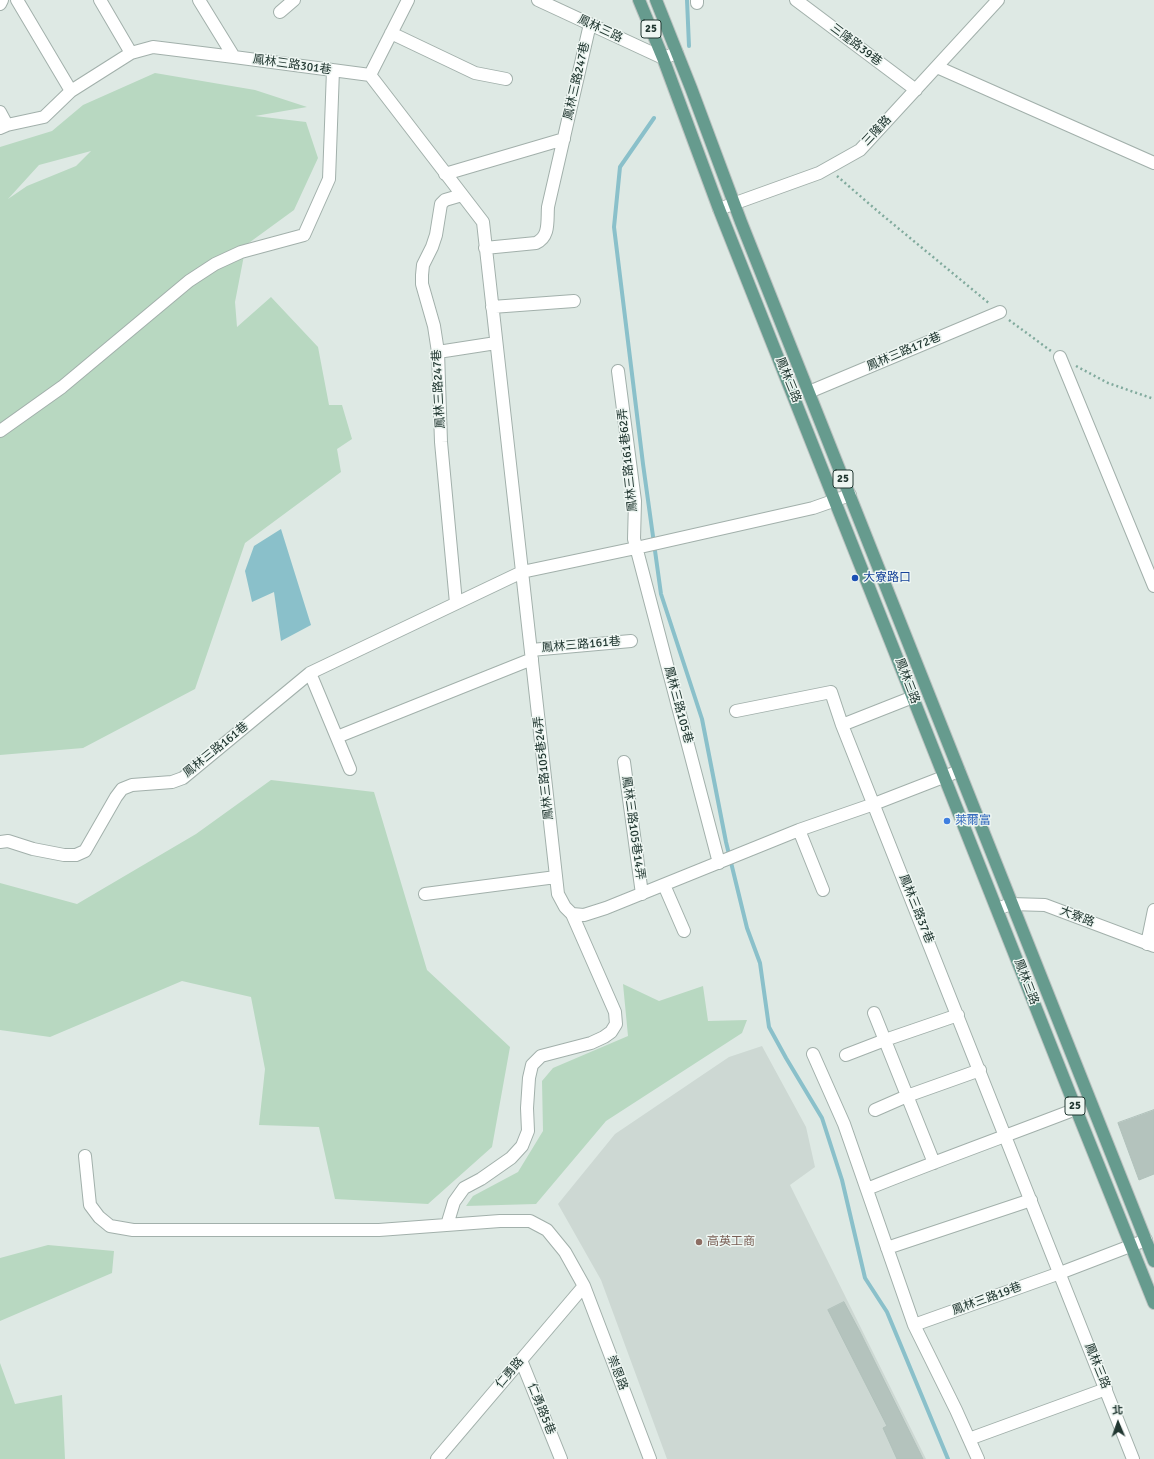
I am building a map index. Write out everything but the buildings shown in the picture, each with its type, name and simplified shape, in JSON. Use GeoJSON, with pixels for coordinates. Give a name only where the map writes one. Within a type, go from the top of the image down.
{"type":"FeatureCollection","features":[{"type":"Feature","properties":{"kind":"main road","name":"25"},"geometry":{"type":"LineString","coordinates":[[639,0],[663,58]]}},
{"type":"Feature","properties":{"kind":"main road","name":"25"},"geometry":{"type":"LineString","coordinates":[[656,0],[677,53]]}},
{"type":"Feature","properties":{"kind":"main road","name":"鳳林三路"},"geometry":{"type":"LineString","coordinates":[[677,53],[808,392],[1154,1261]]}},
{"type":"Feature","properties":{"kind":"main road","name":"鳳林三路"},"geometry":{"type":"LineString","coordinates":[[663,58],[720,208],[835,500],[1154,1303]]}},
{"type":"Feature","properties":{"kind":"street"},"geometry":{"type":"LineString","coordinates":[[0,4],[2,0]]}},
{"type":"Feature","properties":{"kind":"street"},"geometry":{"type":"LineString","coordinates":[[16,0],[71,91]]}},
{"type":"Feature","properties":{"kind":"street"},"geometry":{"type":"LineString","coordinates":[[100,0],[131,54]]}},
{"type":"Feature","properties":{"kind":"street"},"geometry":{"type":"LineString","coordinates":[[199,0],[234,57]]}},
{"type":"Feature","properties":{"kind":"street"},"geometry":{"type":"LineString","coordinates":[[280,12],[294,0]]}},
{"type":"Feature","properties":{"kind":"street"},"geometry":{"type":"LineString","coordinates":[[408,0],[370,75],[483,222],[522,572],[639,548],[813,508],[850,495]]}},
{"type":"Feature","properties":{"kind":"street","name":"鳳林三路"},"geometry":{"type":"LineString","coordinates":[[538,0],[663,58]]}},
{"type":"Feature","properties":{"kind":"street","name":"三隆路39巷"},"geometry":{"type":"LineString","coordinates":[[796,0],[916,90]]}},
{"type":"Feature","properties":{"kind":"street","name":"三隆路"},"geometry":{"type":"LineString","coordinates":[[720,208],[819,173],[860,150],[938,67],[998,0]]}},
{"type":"Feature","properties":{"kind":"street","name":"鳳林三路247巷"},"geometry":{"type":"LineString","coordinates":[[485,248],[536,243],[542,241],[546,234],[548,207],[590,24]]}},
{"type":"Feature","properties":{"kind":"street"},"geometry":{"type":"LineString","coordinates":[[391,34],[475,73],[506,79]]}},
{"type":"Feature","properties":{"kind":"street","name":"鳳林三路301巷"},"geometry":{"type":"LineString","coordinates":[[0,112],[4,126],[44,117],[71,91],[131,54],[152,47],[370,75]]}},
{"type":"Feature","properties":{"kind":"street"},"geometry":{"type":"LineString","coordinates":[[663,58],[677,53]]}},
{"type":"Feature","properties":{"kind":"street"},"geometry":{"type":"LineString","coordinates":[[938,67],[1154,163]]}},
{"type":"Feature","properties":{"kind":"street"},"geometry":{"type":"LineString","coordinates":[[0,431],[62,387],[189,281],[215,264],[240,252],[304,235],[328,179],[333,70]]}},
{"type":"Feature","properties":{"kind":"street"},"geometry":{"type":"LineString","coordinates":[[445,174],[564,139]]}},
{"type":"Feature","properties":{"kind":"street","name":"鳳林三路247巷"},"geometry":{"type":"LineString","coordinates":[[456,603],[441,442],[438,352],[434,326],[422,284],[423,265],[436,235],[441,204],[445,200],[462,195]]}},
{"type":"Feature","properties":{"kind":"street"},"geometry":{"type":"LineString","coordinates":[[492,307],[574,301]]}},
{"type":"Feature","properties":{"kind":"street","name":"鳳林三路172巷"},"geometry":{"type":"LineString","coordinates":[[808,392],[1000,312]]}},
{"type":"Feature","properties":{"kind":"street"},"geometry":{"type":"LineString","coordinates":[[438,352],[496,343]]}},
{"type":"Feature","properties":{"kind":"street"},"geometry":{"type":"LineString","coordinates":[[1060,357],[1154,586]]}},
{"type":"Feature","properties":{"kind":"street","name":"鳳林三路161巷62弄"},"geometry":{"type":"LineString","coordinates":[[618,371],[635,501],[634,539],[639,548]]}},
{"type":"Feature","properties":{"kind":"street","name":"鳳林三路105巷"},"geometry":{"type":"LineString","coordinates":[[639,548],[721,862]]}},
{"type":"Feature","properties":{"kind":"street","name":"鳳林三路161巷"},"geometry":{"type":"LineString","coordinates":[[0,842],[8,841],[34,849],[64,855],[76,855],[85,851],[122,789],[132,785],[172,782],[183,778],[310,672],[522,572],[531,654]]}},
{"type":"Feature","properties":{"kind":"street","name":"鳳林三路161巷"},"geometry":{"type":"LineString","coordinates":[[337,737],[531,654],[631,641]]}},
{"type":"Feature","properties":{"kind":"street","name":"鳳林三路105巷24弄"},"geometry":{"type":"LineString","coordinates":[[447,1225],[454,1202],[464,1188],[511,1158],[522,1146],[528,1131],[527,1108],[529,1078],[532,1065],[541,1056],[591,1043],[604,1037],[611,1032],[616,1024],[615,1012],[572,914],[565,907],[558,894],[531,654]]}},
{"type":"Feature","properties":{"kind":"street"},"geometry":{"type":"LineString","coordinates":[[310,672],[350,769]]}},
{"type":"Feature","properties":{"kind":"street"},"geometry":{"type":"LineString","coordinates":[[736,711],[831,692],[842,725],[874,804]]}},
{"type":"Feature","properties":{"kind":"street"},"geometry":{"type":"LineString","coordinates":[[842,725],[913,697]]}},
{"type":"Feature","properties":{"kind":"street","name":"鳳林三路105巷14弄"},"geometry":{"type":"LineString","coordinates":[[624,762],[642,894]]}},
{"type":"Feature","properties":{"kind":"street"},"geometry":{"type":"LineString","coordinates":[[572,914],[584,915],[642,894],[799,830],[874,804],[959,771]]}},
{"type":"Feature","properties":{"kind":"street","name":"鳳林三路37巷"},"geometry":{"type":"LineString","coordinates":[[874,804],[1006,1137]]}},
{"type":"Feature","properties":{"kind":"street"},"geometry":{"type":"LineString","coordinates":[[799,830],[824,890]]}},
{"type":"Feature","properties":{"kind":"street"},"geometry":{"type":"LineString","coordinates":[[425,894],[556,877]]}},
{"type":"Feature","properties":{"kind":"street"},"geometry":{"type":"LineString","coordinates":[[664,885],[684,931]]}},
{"type":"Feature","properties":{"kind":"street","name":"大寮路"},"geometry":{"type":"LineString","coordinates":[[997,909],[1011,904],[1045,905],[1151,945]]}},
{"type":"Feature","properties":{"kind":"street"},"geometry":{"type":"LineString","coordinates":[[1151,945],[1154,910]]}},
{"type":"Feature","properties":{"kind":"street"},"geometry":{"type":"LineString","coordinates":[[874,1013],[934,1162]]}},
{"type":"Feature","properties":{"kind":"street"},"geometry":{"type":"LineString","coordinates":[[846,1055],[958,1015]]}},
{"type":"Feature","properties":{"kind":"street"},"geometry":{"type":"LineString","coordinates":[[813,1054],[844,1124],[914,1325],[978,1459]]}},
{"type":"Feature","properties":{"kind":"street"},"geometry":{"type":"LineString","coordinates":[[875,1110],[907,1096],[980,1070]]}},
{"type":"Feature","properties":{"kind":"street"},"geometry":{"type":"LineString","coordinates":[[867,1189],[934,1162],[1006,1137],[1076,1109]]}},
{"type":"Feature","properties":{"kind":"street"},"geometry":{"type":"LineString","coordinates":[[1006,1137],[1060,1273]]}},
{"type":"Feature","properties":{"kind":"street","name":"崇恩路"},"geometry":{"type":"LineString","coordinates":[[85,1156],[90,1205],[98,1217],[110,1226],[133,1230],[379,1230],[500,1221],[530,1221],[547,1230],[565,1252],[584,1286],[650,1459]]}},
{"type":"Feature","properties":{"kind":"street"},"geometry":{"type":"LineString","coordinates":[[887,1248],[1031,1200]]}},
{"type":"Feature","properties":{"kind":"street","name":"鳳林三路19巷"},"geometry":{"type":"LineString","coordinates":[[914,1325],[1060,1273],[1146,1240]]}},
{"type":"Feature","properties":{"kind":"street","name":"鳳林三路"},"geometry":{"type":"LineString","coordinates":[[1060,1273],[1106,1389],[1131,1458]]}},
{"type":"Feature","properties":{"kind":"street","name":"仁勇路"},"geometry":{"type":"LineString","coordinates":[[437,1459],[584,1286]]}},
{"type":"Feature","properties":{"kind":"street","name":"仁勇路5巷"},"geometry":{"type":"LineString","coordinates":[[521,1360],[561,1459]]}},
{"type":"Feature","properties":{"kind":"street"},"geometry":{"type":"LineString","coordinates":[[968,1439],[1106,1389]]}},
{"type":"Feature","properties":{"kind":"path"},"geometry":{"type":"LineString","coordinates":[[828,168],[1013,324],[1060,357],[1108,383],[1154,400]]}},
{"type":"Feature","properties":{"kind":"shaded area","name":"高英工商"},"geometry":{"type":"Polygon","coordinates":[[[762,1046],[806,1127],[815,1167],[790,1185],[926,1459],[667,1459],[601,1280],[558,1204],[615,1134],[729,1057],[762,1046]]]}},
{"type":"Feature","properties":{"kind":"green space"},"geometry":{"type":"Polygon","coordinates":[[[155,73],[255,90],[307,107],[255,116],[306,122],[318,158],[294,210],[246,245],[235,302],[237,327],[271,297],[318,347],[329,405],[342,405],[352,439],[337,449],[341,472],[245,543],[195,689],[83,748],[0,755],[0,147],[52,131],[83,105],[155,73]],[[91,151],[39,165],[8,199],[27,186],[76,166],[91,151]]]}},
{"type":"Feature","properties":{"kind":"green space"},"geometry":{"type":"Polygon","coordinates":[[[271,780],[374,792],[427,970],[510,1047],[492,1147],[428,1204],[335,1199],[319,1127],[259,1125],[265,1069],[251,997],[182,981],[50,1037],[0,1030],[0,883],[77,904],[196,834],[271,780]]]}},
{"type":"Feature","properties":{"kind":"green space"},"geometry":{"type":"Polygon","coordinates":[[[623,984],[659,1001],[703,986],[708,1021],[747,1020],[742,1033],[606,1121],[536,1204],[466,1206],[473,1196],[518,1172],[543,1131],[542,1081],[553,1068],[628,1036],[623,984]]]}},
{"type":"Feature","properties":{"kind":"green space"},"geometry":{"type":"Polygon","coordinates":[[[48,1245],[114,1251],[112,1273],[0,1321],[0,1258],[48,1245]]]}},
{"type":"Feature","properties":{"kind":"green space"},"geometry":{"type":"Polygon","coordinates":[[[0,1363],[15,1404],[62,1395],[65,1459],[0,1459],[0,1363]]]}},
{"type":"Feature","properties":{"kind":"water"},"geometry":{"type":"Polygon","coordinates":[[[281,529],[311,625],[281,641],[274,592],[252,602],[245,571],[254,546],[281,529]]]}},
{"type":"Feature","properties":{"kind":"waterway"},"geometry":{"type":"LineString","coordinates":[[687,0],[689,46]]}},
{"type":"Feature","properties":{"kind":"waterway"},"geometry":{"type":"LineString","coordinates":[[654,118],[620,167],[614,227],[643,464],[661,594],[702,719],[726,842],[747,928],[760,963],[769,1027],[822,1118],[842,1180],[865,1278],[887,1312],[948,1459]]}},
{"type":"Feature","properties":{"kind":"place","name":"大寮路口"},"geometry":{"type":"Point","coordinates":[855,578]}},
{"type":"Feature","properties":{"kind":"place","name":"萊爾富"},"geometry":{"type":"Point","coordinates":[947,821]}},
{"type":"Feature","properties":{"kind":"place","name":"高英工商"},"geometry":{"type":"Point","coordinates":[699,1242]}}]}
